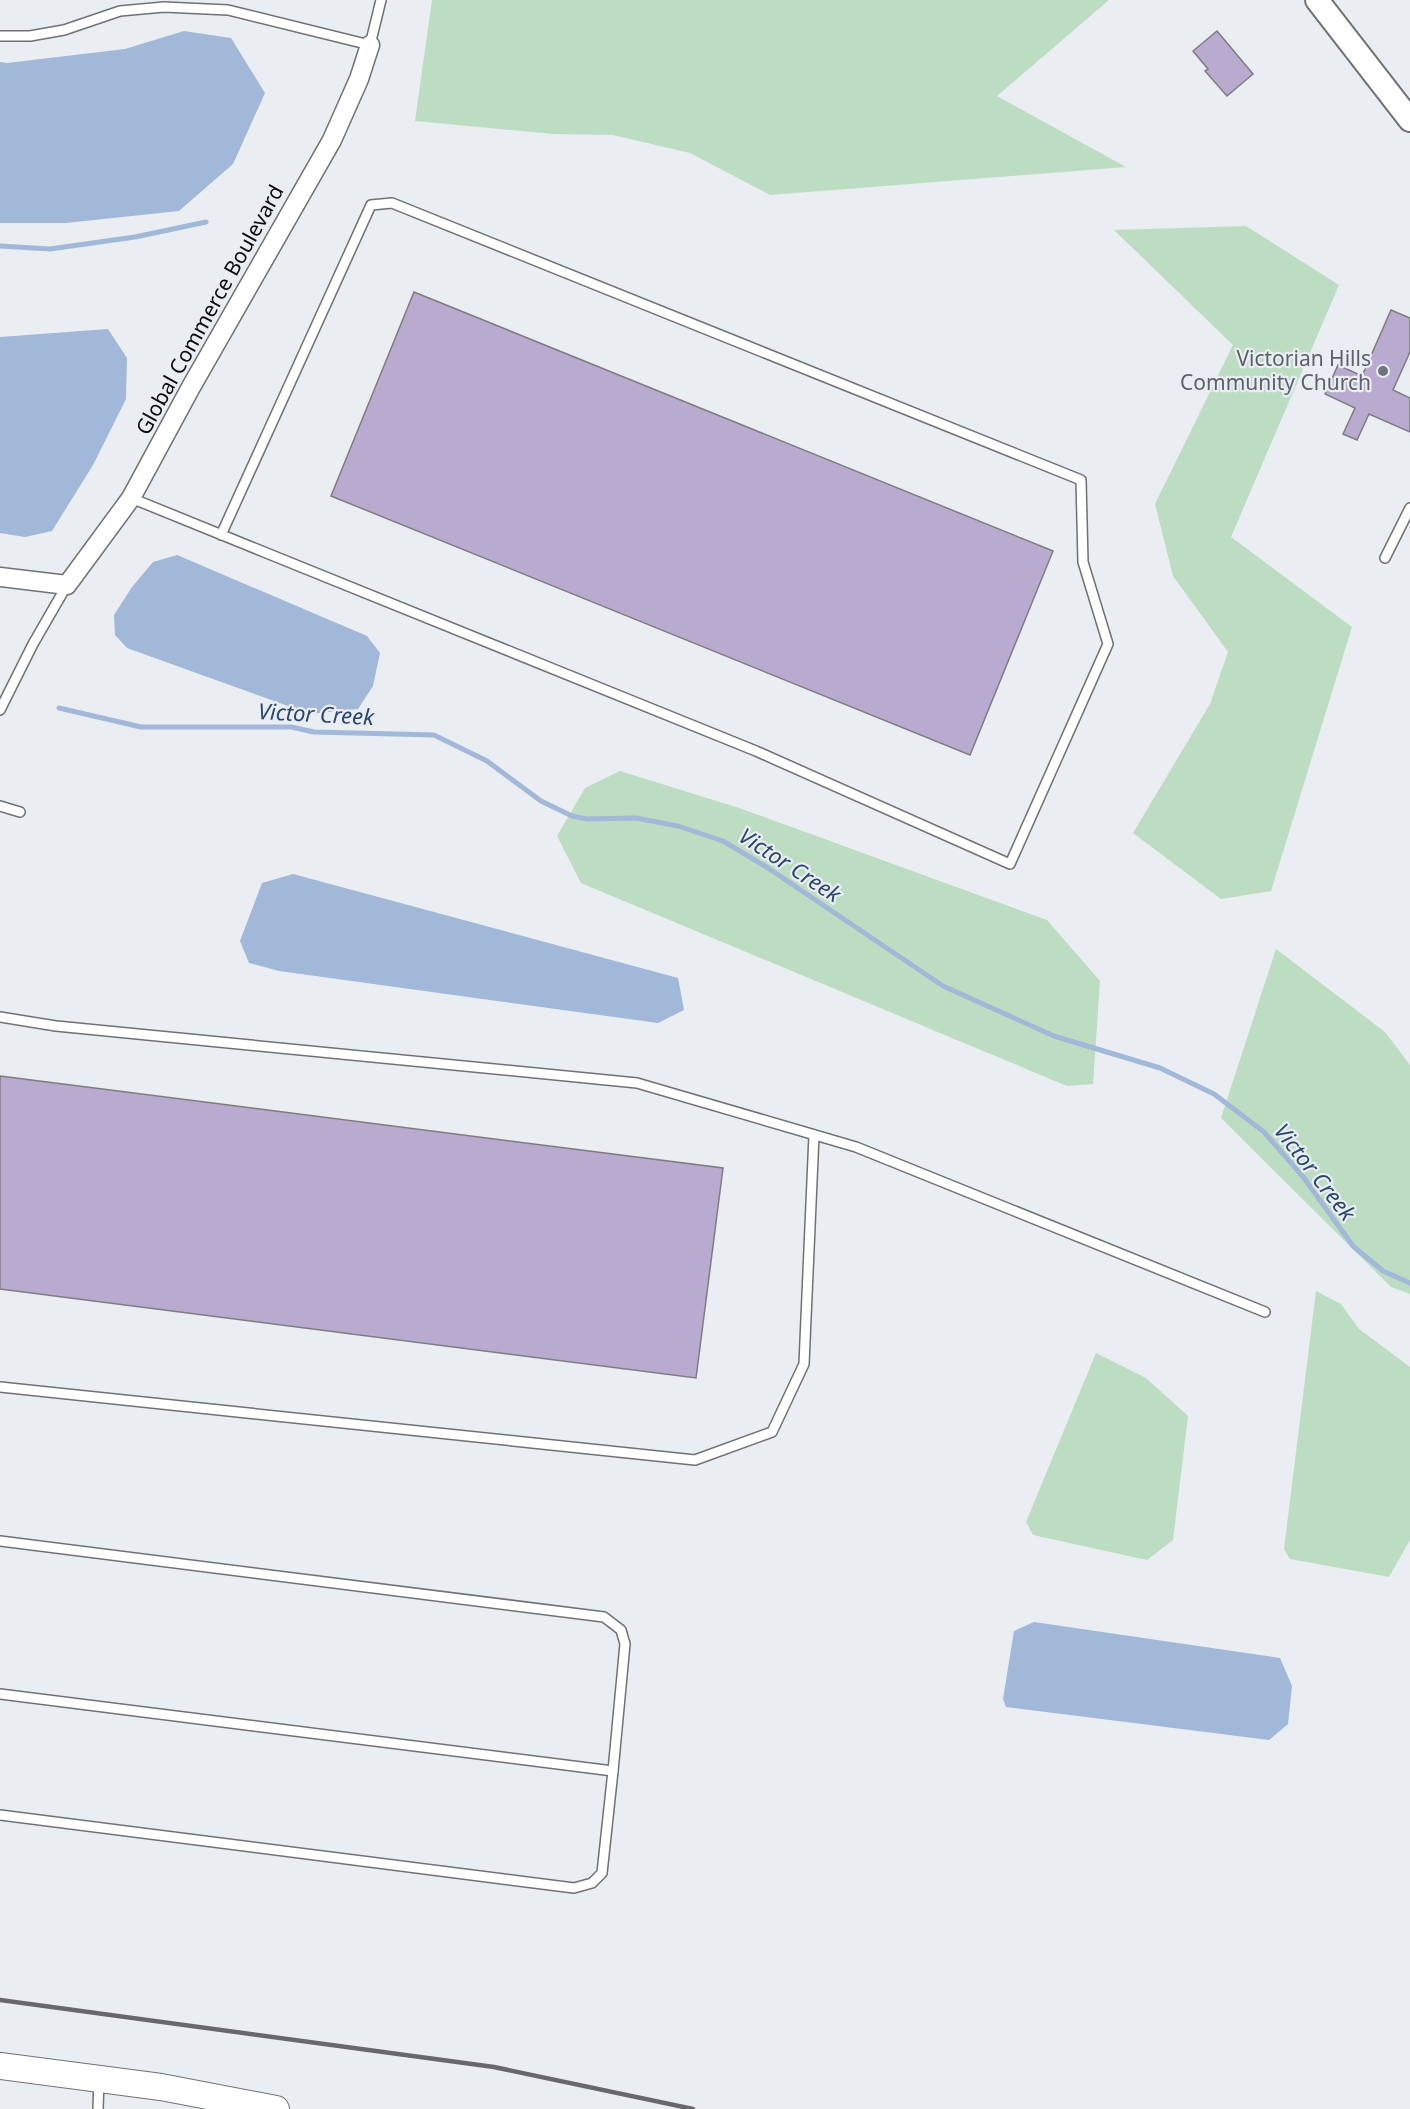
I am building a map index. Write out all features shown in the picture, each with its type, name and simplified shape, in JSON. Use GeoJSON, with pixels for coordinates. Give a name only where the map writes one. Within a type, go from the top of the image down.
{"type":"FeatureCollection","features":[{"type":"Feature","properties":{"kind":"main road"},"geometry":{"type":"LineString","coordinates":[[0,2066],[161,2087],[276,2109]]}},
{"type":"Feature","properties":{"kind":"street"},"geometry":{"type":"LineString","coordinates":[[1317,0],[1410,120]]}},
{"type":"Feature","properties":{"kind":"street","name":"Global Commerce Boulevard"},"geometry":{"type":"LineString","coordinates":[[66,585],[131,498],[191,387],[332,141],[359,79],[370,45]]}},
{"type":"Feature","properties":{"kind":"street"},"geometry":{"type":"LineString","coordinates":[[0,577],[66,585]]}},
{"type":"Feature","properties":{"kind":"lane"},"geometry":{"type":"LineString","coordinates":[[0,36],[30,36],[64,30],[120,11],[164,7],[228,10],[370,45],[381,0]]}},
{"type":"Feature","properties":{"kind":"lane"},"geometry":{"type":"LineString","coordinates":[[131,498],[221,535],[756,751],[1010,864],[1107,644],[1083,561],[1081,480],[392,203],[370,205],[221,535]]}},
{"type":"Feature","properties":{"kind":"lane"},"geometry":{"type":"LineString","coordinates":[[1385,558],[1410,508]]}},
{"type":"Feature","properties":{"kind":"lane"},"geometry":{"type":"LineString","coordinates":[[0,710],[66,585]]}},
{"type":"Feature","properties":{"kind":"lane"},"geometry":{"type":"LineString","coordinates":[[0,806],[20,812]]}},
{"type":"Feature","properties":{"kind":"lane"},"geometry":{"type":"LineString","coordinates":[[0,1017],[56,1026],[638,1083],[856,1147],[1265,1312]]}},
{"type":"Feature","properties":{"kind":"lane"},"geometry":{"type":"LineString","coordinates":[[0,1387],[695,1460],[772,1432],[804,1364],[814,1135]]}},
{"type":"Feature","properties":{"kind":"lane"},"geometry":{"type":"LineString","coordinates":[[0,1541],[604,1617],[621,1630],[625,1644],[602,1873],[592,1883],[574,1888],[0,1815]]}},
{"type":"Feature","properties":{"kind":"lane"},"geometry":{"type":"LineString","coordinates":[[0,1694],[613,1771]]}},
{"type":"Feature","properties":{"kind":"lane"},"geometry":{"type":"LineString","coordinates":[[98,2109],[99,2079]]}},
{"type":"Feature","properties":{"kind":"green space"},"geometry":{"type":"Polygon","coordinates":[[[432,0],[1109,0],[997,96],[1126,167],[770,195],[690,153],[613,135],[554,134],[415,121],[432,0]]]}},
{"type":"Feature","properties":{"kind":"green space"},"geometry":{"type":"Polygon","coordinates":[[[1246,226],[1339,285],[1231,537],[1352,627],[1271,891],[1221,899],[1133,833],[1210,704],[1228,652],[1173,576],[1155,504],[1233,345],[1114,230],[1246,226]]]}},
{"type":"Feature","properties":{"kind":"green space"},"geometry":{"type":"Polygon","coordinates":[[[620,771],[739,808],[1047,920],[1100,981],[1093,1084],[1067,1086],[581,883],[557,836],[585,788],[620,771]]]}},
{"type":"Feature","properties":{"kind":"green space"},"geometry":{"type":"Polygon","coordinates":[[[1276,949],[1385,1032],[1410,1065],[1410,1294],[1391,1287],[1221,1118],[1276,949]]]}},
{"type":"Feature","properties":{"kind":"green space"},"geometry":{"type":"Polygon","coordinates":[[[1316,1291],[1341,1304],[1359,1329],[1410,1367],[1410,1540],[1389,1577],[1290,1559],[1284,1549],[1316,1291]]]}},
{"type":"Feature","properties":{"kind":"green space"},"geometry":{"type":"Polygon","coordinates":[[[1096,1353],[1146,1378],[1188,1416],[1173,1540],[1147,1560],[1033,1535],[1026,1522],[1096,1353]]]}},
{"type":"Feature","properties":{"kind":"water"},"geometry":{"type":"Polygon","coordinates":[[[184,31],[231,38],[265,93],[233,164],[179,211],[66,223],[0,223],[0,62],[125,49],[184,31]]]}},
{"type":"Feature","properties":{"kind":"water"},"geometry":{"type":"Polygon","coordinates":[[[108,329],[127,358],[126,399],[93,465],[52,531],[25,537],[0,533],[0,337],[108,329]]]}},
{"type":"Feature","properties":{"kind":"water"},"geometry":{"type":"Polygon","coordinates":[[[177,555],[367,636],[380,653],[373,686],[358,709],[310,714],[127,648],[115,635],[114,615],[132,587],[153,562],[177,555]]]}},
{"type":"Feature","properties":{"kind":"water"},"geometry":{"type":"Polygon","coordinates":[[[293,874],[678,978],[684,1010],[658,1023],[279,971],[249,963],[240,941],[262,883],[293,874]]]}},
{"type":"Feature","properties":{"kind":"water"},"geometry":{"type":"Polygon","coordinates":[[[1034,1622],[1280,1658],[1292,1686],[1288,1724],[1269,1740],[1006,1707],[1003,1699],[1014,1631],[1034,1622]]]}},
{"type":"Feature","properties":{"kind":"building"},"geometry":{"type":"Polygon","coordinates":[[[1217,31],[1253,74],[1227,96],[1205,71],[1208,69],[1193,51],[1217,31]]]}},
{"type":"Feature","properties":{"kind":"building"},"geometry":{"type":"Polygon","coordinates":[[[414,292],[1053,551],[970,755],[331,496],[414,292]]]}},
{"type":"Feature","properties":{"kind":"building","name":"Victorian Hills Community Church"},"geometry":{"type":"Polygon","coordinates":[[[1391,310],[1410,318],[1410,352],[1393,390],[1410,398],[1410,432],[1369,414],[1357,440],[1343,434],[1355,408],[1325,394],[1338,365],[1362,376],[1391,310]]]}},
{"type":"Feature","properties":{"kind":"building"},"geometry":{"type":"Polygon","coordinates":[[[0,1076],[723,1168],[696,1378],[0,1289],[0,1076]]]}},
{"type":"Feature","properties":{"kind":"waterway"},"geometry":{"type":"LineString","coordinates":[[0,246],[50,249],[135,237],[206,222]]}},
{"type":"Feature","properties":{"kind":"waterway","name":"Victor Creek"},"geometry":{"type":"LineString","coordinates":[[59,708],[141,727],[291,727],[314,732],[434,735],[487,761],[541,801],[572,816],[587,819],[636,818],[678,826],[723,841],[768,868],[943,986],[1054,1036],[1160,1068],[1214,1094],[1264,1132],[1304,1178],[1353,1246],[1383,1271],[1410,1283]]}},
{"type":"Feature","properties":{"kind":"railway"},"geometry":{"type":"LineString","coordinates":[[0,2000],[494,2067],[693,2109]]}},
{"type":"Feature","properties":{"kind":"place","name":"Victorian Hills Community Church"},"geometry":{"type":"Point","coordinates":[1383,371]}}]}
